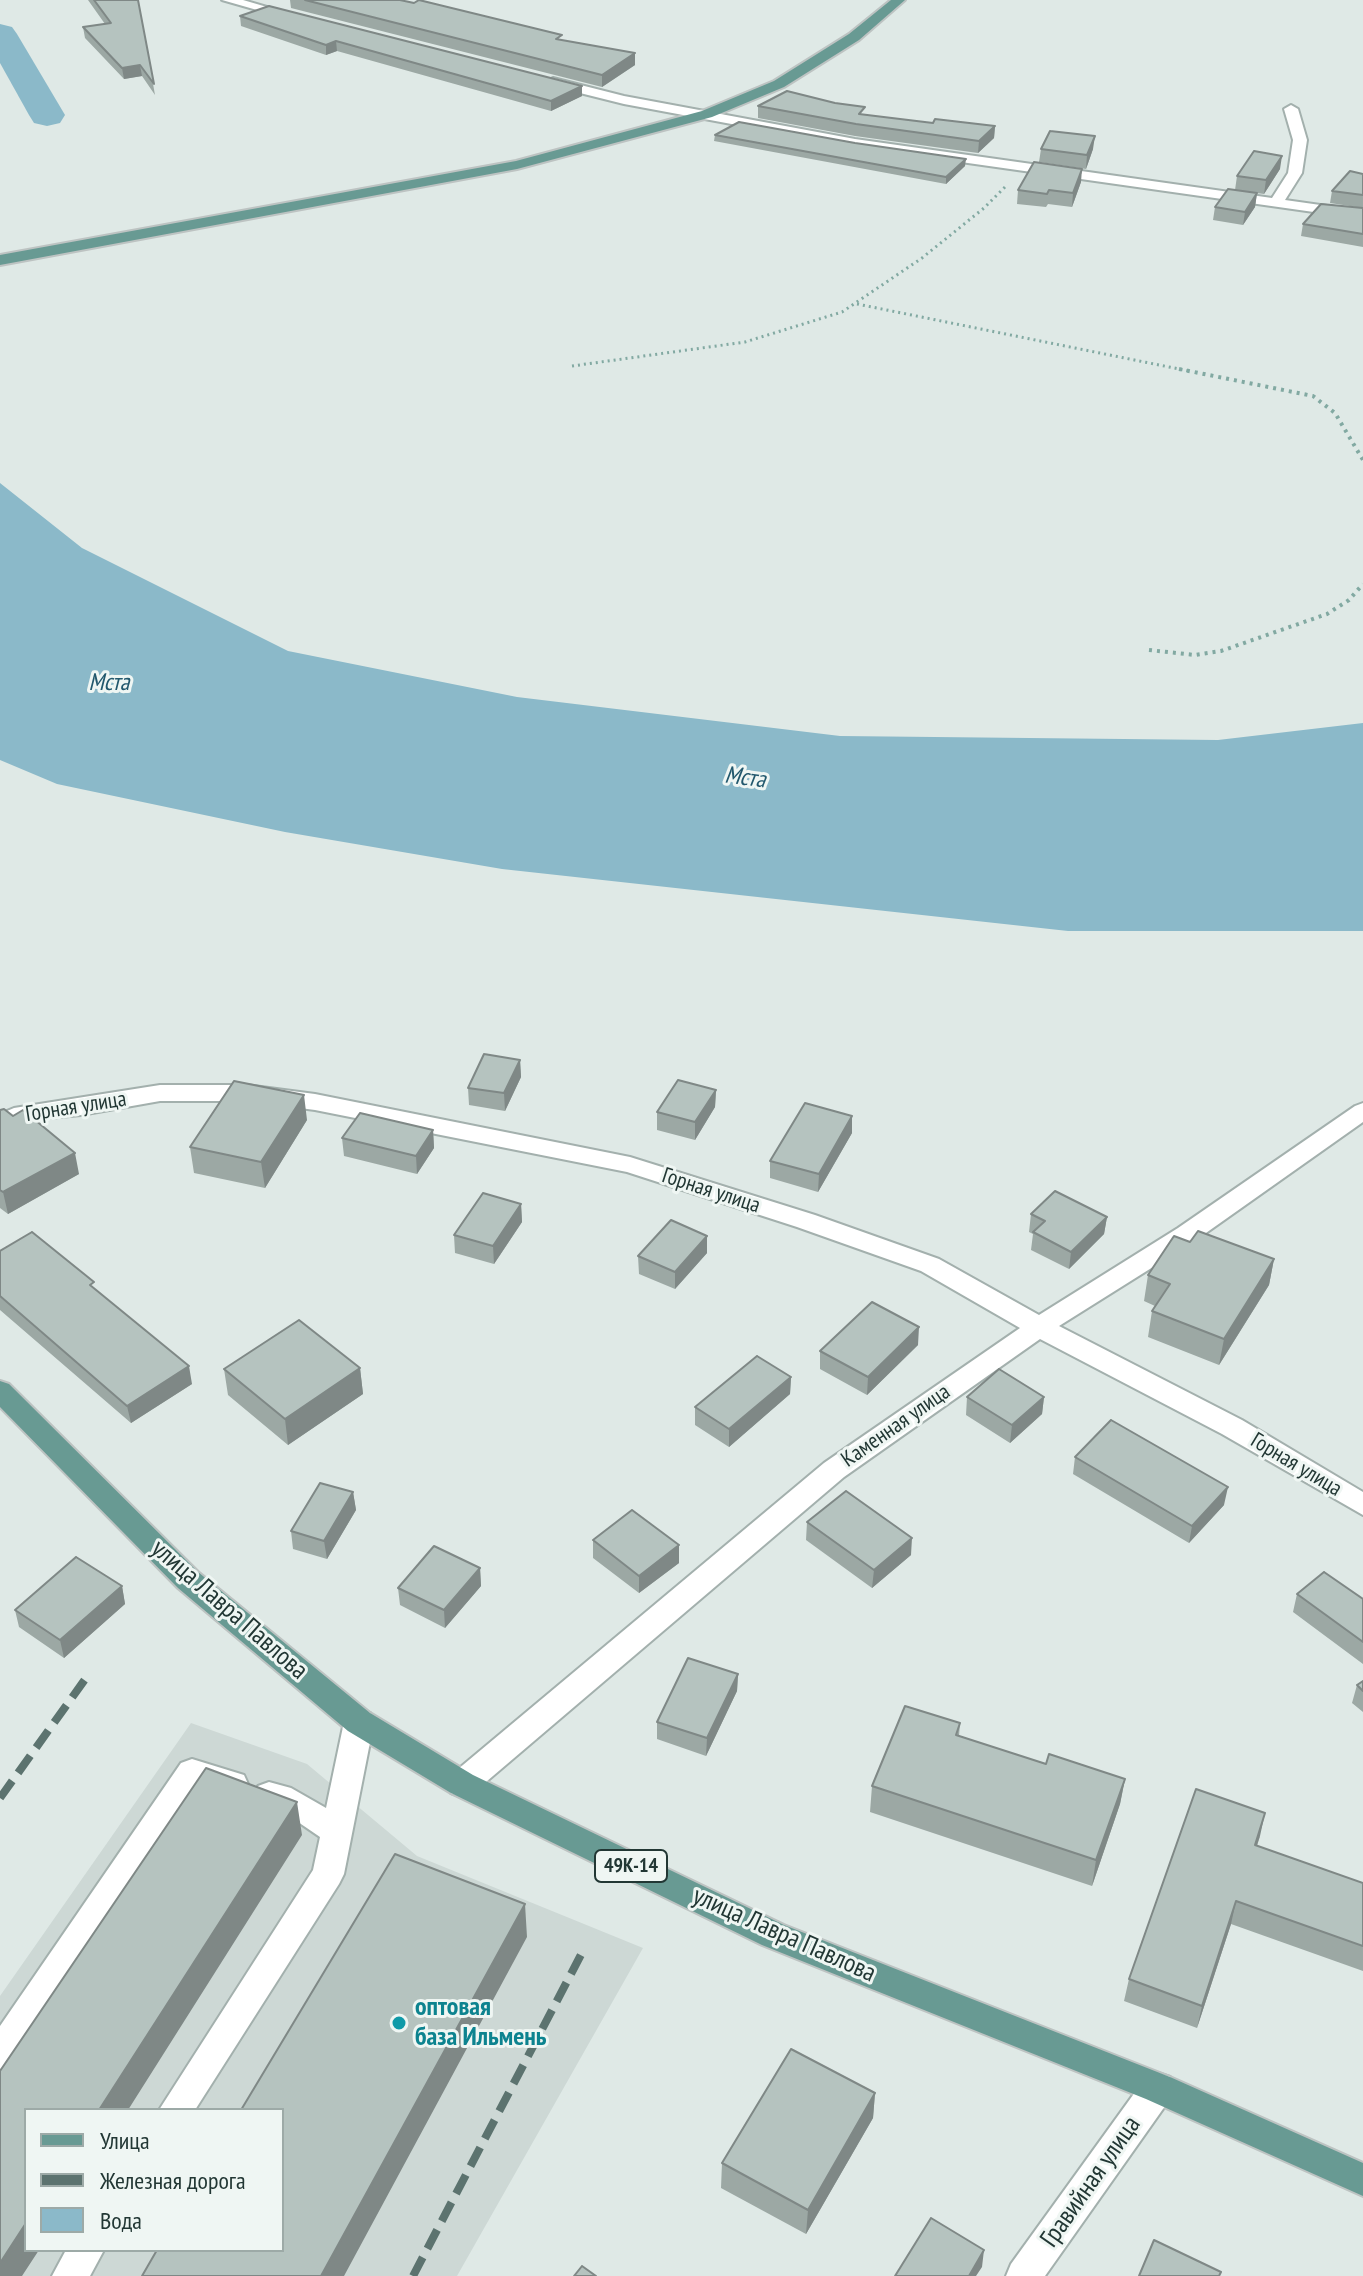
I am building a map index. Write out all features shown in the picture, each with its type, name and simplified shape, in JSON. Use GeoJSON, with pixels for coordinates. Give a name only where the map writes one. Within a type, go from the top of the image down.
{"type":"FeatureCollection","features":[{"type":"Feature","properties":{"kind":"main road"},"geometry":{"type":"LineString","coordinates":[[0,260],[517,165],[707,114],[779,84],[854,37],[899,0]]}},
{"type":"Feature","properties":{"kind":"main road","name":"улица Лавра Павлова"},"geometry":{"type":"LineString","coordinates":[[0,1391],[188,1580],[359,1722],[462,1784],[773,1935],[1158,2088],[1363,2180]]}},
{"type":"Feature","properties":{"kind":"street"},"geometry":{"type":"LineString","coordinates":[[228,0],[308,19]]}},
{"type":"Feature","properties":{"kind":"street"},"geometry":{"type":"LineString","coordinates":[[541,79],[624,100],[855,143],[1363,215]]}},
{"type":"Feature","properties":{"kind":"street"},"geometry":{"type":"LineString","coordinates":[[1277,201],[1295,173],[1300,140],[1291,109]]}},
{"type":"Feature","properties":{"kind":"street","name":"Горная улица"},"geometry":{"type":"LineString","coordinates":[[0,1123],[22,1113],[81,1107],[160,1093],[246,1093],[315,1102],[630,1165],[806,1221],[930,1265],[1039,1327],[1232,1427],[1363,1505]]}},
{"type":"Feature","properties":{"kind":"street","name":"Каменная улица"},"geometry":{"type":"LineString","coordinates":[[462,1784],[834,1470],[1039,1327],[1187,1234],[1363,1111]]}},
{"type":"Feature","properties":{"kind":"street"},"geometry":{"type":"LineString","coordinates":[[177,2108],[328,1874],[359,1722]]}},
{"type":"Feature","properties":{"kind":"street"},"geometry":{"type":"LineString","coordinates":[[0,2054],[192,1772],[291,1801],[336,1831]]}},
{"type":"Feature","properties":{"kind":"street","name":"Гравийная улица"},"geometry":{"type":"LineString","coordinates":[[1024,2276],[1158,2088]]}},
{"type":"Feature","properties":{"kind":"street"},"geometry":{"type":"LineString","coordinates":[[70,2276],[85,2252]]}},
{"type":"Feature","properties":{"kind":"path"},"geometry":{"type":"LineString","coordinates":[[572,366],[745,342],[793,330],[857,304],[984,208],[1025,167]]}},
{"type":"Feature","properties":{"kind":"path"},"geometry":{"type":"LineString","coordinates":[[857,304],[1313,396],[1335,413],[1363,460]]}},
{"type":"Feature","properties":{"kind":"path"},"geometry":{"type":"LineString","coordinates":[[1149,650],[1195,655],[1221,651],[1327,614],[1349,600],[1363,584]]}},
{"type":"Feature","properties":{"kind":"shaded area"},"geometry":{"type":"Polygon","coordinates":[[[191,1723],[307,1764],[417,1856],[643,1948],[457,2276],[0,2276],[0,1996],[191,1723]]]}},
{"type":"Feature","properties":{"kind":"water","name":"Мста"},"geometry":{"type":"Polygon","coordinates":[[[0,483],[82,548],[288,651],[517,697],[840,736],[1218,740],[1363,723],[1363,931],[1068,931],[502,869],[285,832],[57,784],[0,760],[0,483]]]}},
{"type":"Feature","properties":{"kind":"building"},"geometry":{"type":"Polygon","coordinates":[[[94,0],[138,0],[154,84],[140,65],[122,68],[83,27],[111,23],[94,0]]]}},
{"type":"Feature","properties":{"kind":"building"},"geometry":{"type":"Polygon","coordinates":[[[305,0],[400,0],[414,3],[419,0],[562,35],[556,39],[635,53],[602,75],[305,0]]]}},
{"type":"Feature","properties":{"kind":"building"},"geometry":{"type":"Polygon","coordinates":[[[269,6],[582,86],[551,101],[336,41],[326,45],[240,16],[269,6]]]}},
{"type":"Feature","properties":{"kind":"building"},"geometry":{"type":"Polygon","coordinates":[[[787,91],[865,107],[859,114],[933,123],[935,119],[995,126],[979,141],[856,124],[758,106],[787,91]]]}},
{"type":"Feature","properties":{"kind":"building"},"geometry":{"type":"Polygon","coordinates":[[[739,122],[966,159],[946,177],[715,135],[739,122]]]}},
{"type":"Feature","properties":{"kind":"building"},"geometry":{"type":"Polygon","coordinates":[[[1050,131],[1095,136],[1087,155],[1041,149],[1050,131]]]}},
{"type":"Feature","properties":{"kind":"building"},"geometry":{"type":"Polygon","coordinates":[[[1254,151],[1282,156],[1266,180],[1237,176],[1254,151]]]}},
{"type":"Feature","properties":{"kind":"building"},"geometry":{"type":"Polygon","coordinates":[[[1034,162],[1082,169],[1073,193],[1049,190],[1047,194],[1018,190],[1034,162]]]}},
{"type":"Feature","properties":{"kind":"building"},"geometry":{"type":"Polygon","coordinates":[[[1350,171],[1363,174],[1363,195],[1332,191],[1350,171]]]}},
{"type":"Feature","properties":{"kind":"building"},"geometry":{"type":"Polygon","coordinates":[[[1228,189],[1257,193],[1245,212],[1215,207],[1228,189]]]}},
{"type":"Feature","properties":{"kind":"building"},"geometry":{"type":"Polygon","coordinates":[[[1321,204],[1363,208],[1363,234],[1303,224],[1321,204]]]}},
{"type":"Feature","properties":{"kind":"building"},"geometry":{"type":"Polygon","coordinates":[[[484,1054],[520,1060],[504,1093],[468,1088],[484,1054]]]}},
{"type":"Feature","properties":{"kind":"building"},"geometry":{"type":"Polygon","coordinates":[[[678,1080],[716,1090],[695,1122],[657,1112],[678,1080]]]}},
{"type":"Feature","properties":{"kind":"building"},"geometry":{"type":"Polygon","coordinates":[[[234,1081],[304,1095],[261,1162],[190,1147],[234,1081]]]}},
{"type":"Feature","properties":{"kind":"building"},"geometry":{"type":"Polygon","coordinates":[[[805,1103],[852,1116],[819,1174],[770,1161],[805,1103]]]}},
{"type":"Feature","properties":{"kind":"building"},"geometry":{"type":"Polygon","coordinates":[[[4,1109],[13,1116],[23,1110],[75,1153],[3,1192],[0,1190],[0,1110],[4,1109]]]}},
{"type":"Feature","properties":{"kind":"building"},"geometry":{"type":"Polygon","coordinates":[[[360,1113],[433,1130],[416,1156],[342,1138],[360,1113]]]}},
{"type":"Feature","properties":{"kind":"building"},"geometry":{"type":"Polygon","coordinates":[[[1055,1191],[1107,1217],[1071,1252],[1033,1232],[1045,1221],[1031,1214],[1055,1191]]]}},
{"type":"Feature","properties":{"kind":"building"},"geometry":{"type":"Polygon","coordinates":[[[483,1193],[521,1204],[493,1246],[454,1235],[483,1193]]]}},
{"type":"Feature","properties":{"kind":"building"},"geometry":{"type":"Polygon","coordinates":[[[671,1220],[707,1236],[675,1272],[638,1256],[671,1220]]]}},
{"type":"Feature","properties":{"kind":"building"},"geometry":{"type":"Polygon","coordinates":[[[1198,1231],[1274,1259],[1224,1339],[1152,1311],[1170,1284],[1148,1275],[1174,1236],[1190,1242],[1198,1231]]]}},
{"type":"Feature","properties":{"kind":"building"},"geometry":{"type":"Polygon","coordinates":[[[32,1232],[94,1282],[90,1285],[189,1366],[127,1406],[0,1296],[0,1251],[32,1232]]]}},
{"type":"Feature","properties":{"kind":"building"},"geometry":{"type":"Polygon","coordinates":[[[872,1302],[919,1327],[868,1377],[820,1351],[872,1302]]]}},
{"type":"Feature","properties":{"kind":"building"},"geometry":{"type":"Polygon","coordinates":[[[299,1320],[360,1368],[285,1419],[224,1369],[299,1320]]]}},
{"type":"Feature","properties":{"kind":"building"},"geometry":{"type":"Polygon","coordinates":[[[757,1356],[791,1377],[729,1429],[695,1407],[757,1356]]]}},
{"type":"Feature","properties":{"kind":"building"},"geometry":{"type":"Polygon","coordinates":[[[999,1369],[1044,1397],[1012,1425],[967,1397],[999,1369]]]}},
{"type":"Feature","properties":{"kind":"building"},"geometry":{"type":"Polygon","coordinates":[[[1111,1420],[1228,1487],[1192,1526],[1075,1457],[1111,1420]]]}},
{"type":"Feature","properties":{"kind":"building"},"geometry":{"type":"Polygon","coordinates":[[[320,1483],[353,1492],[324,1541],[291,1531],[320,1483]]]}},
{"type":"Feature","properties":{"kind":"building"},"geometry":{"type":"Polygon","coordinates":[[[846,1491],[912,1538],[874,1570],[807,1522],[846,1491]]]}},
{"type":"Feature","properties":{"kind":"building"},"geometry":{"type":"Polygon","coordinates":[[[632,1510],[679,1545],[639,1576],[593,1540],[632,1510]]]}},
{"type":"Feature","properties":{"kind":"building"},"geometry":{"type":"Polygon","coordinates":[[[434,1546],[480,1568],[444,1610],[398,1588],[434,1546]]]}},
{"type":"Feature","properties":{"kind":"building"},"geometry":{"type":"Polygon","coordinates":[[[76,1557],[122,1586],[60,1640],[15,1610],[76,1557]]]}},
{"type":"Feature","properties":{"kind":"building"},"geometry":{"type":"Polygon","coordinates":[[[1324,1572],[1363,1599],[1363,1642],[1297,1594],[1324,1572]]]}},
{"type":"Feature","properties":{"kind":"building"},"geometry":{"type":"Polygon","coordinates":[[[688,1658],[738,1674],[707,1738],[657,1722],[688,1658]]]}},
{"type":"Feature","properties":{"kind":"building"},"geometry":{"type":"Polygon","coordinates":[[[905,1706],[960,1723],[956,1735],[1046,1764],[1049,1754],[1125,1779],[1096,1860],[872,1786],[905,1706]]]}},
{"type":"Feature","properties":{"kind":"building"},"geometry":{"type":"Polygon","coordinates":[[[206,1768],[297,1802],[100,2108],[24,2108],[24,2226],[0,2263],[0,2071],[206,1768]]]}},
{"type":"Feature","properties":{"kind":"building"},"geometry":{"type":"Polygon","coordinates":[[[1196,1789],[1265,1813],[1255,1845],[1363,1883],[1363,1946],[1236,1901],[1202,2006],[1129,1979],[1196,1789]]]}},
{"type":"Feature","properties":{"kind":"building","name":"оптовая база Ильмень"},"geometry":{"type":"Polygon","coordinates":[[[395,1854],[525,1904],[321,2276],[142,2276],[156,2252],[284,2252],[284,2108],[242,2108],[395,1854]]]}},
{"type":"Feature","properties":{"kind":"building"},"geometry":{"type":"Polygon","coordinates":[[[791,2049],[875,2093],[808,2210],[722,2163],[791,2049]]]}},
{"type":"Feature","properties":{"kind":"building"},"geometry":{"type":"Polygon","coordinates":[[[931,2218],[984,2250],[969,2276],[895,2276],[931,2218]]]}},
{"type":"Feature","properties":{"kind":"building"},"geometry":{"type":"Polygon","coordinates":[[[1154,2240],[1221,2272],[1219,2276],[1139,2276],[1154,2240]]]}},
{"type":"Feature","properties":{"kind":"building"},"geometry":{"type":"Polygon","coordinates":[[[582,2266],[596,2276],[574,2276],[582,2266]]]}},
{"type":"Feature","properties":{"kind":"waterway"},"geometry":{"type":"LineString","coordinates":[[0,34],[47,115]]}},
{"type":"Feature","properties":{"kind":"railway"},"geometry":{"type":"LineString","coordinates":[[0,1798],[86,1678]]}},
{"type":"Feature","properties":{"kind":"railway"},"geometry":{"type":"LineString","coordinates":[[413,2276],[584,1949]]}},
{"type":"Feature","properties":{"kind":"place","name":"оптовая база Ильмень"},"geometry":{"type":"Point","coordinates":[399,2023]}}]}
